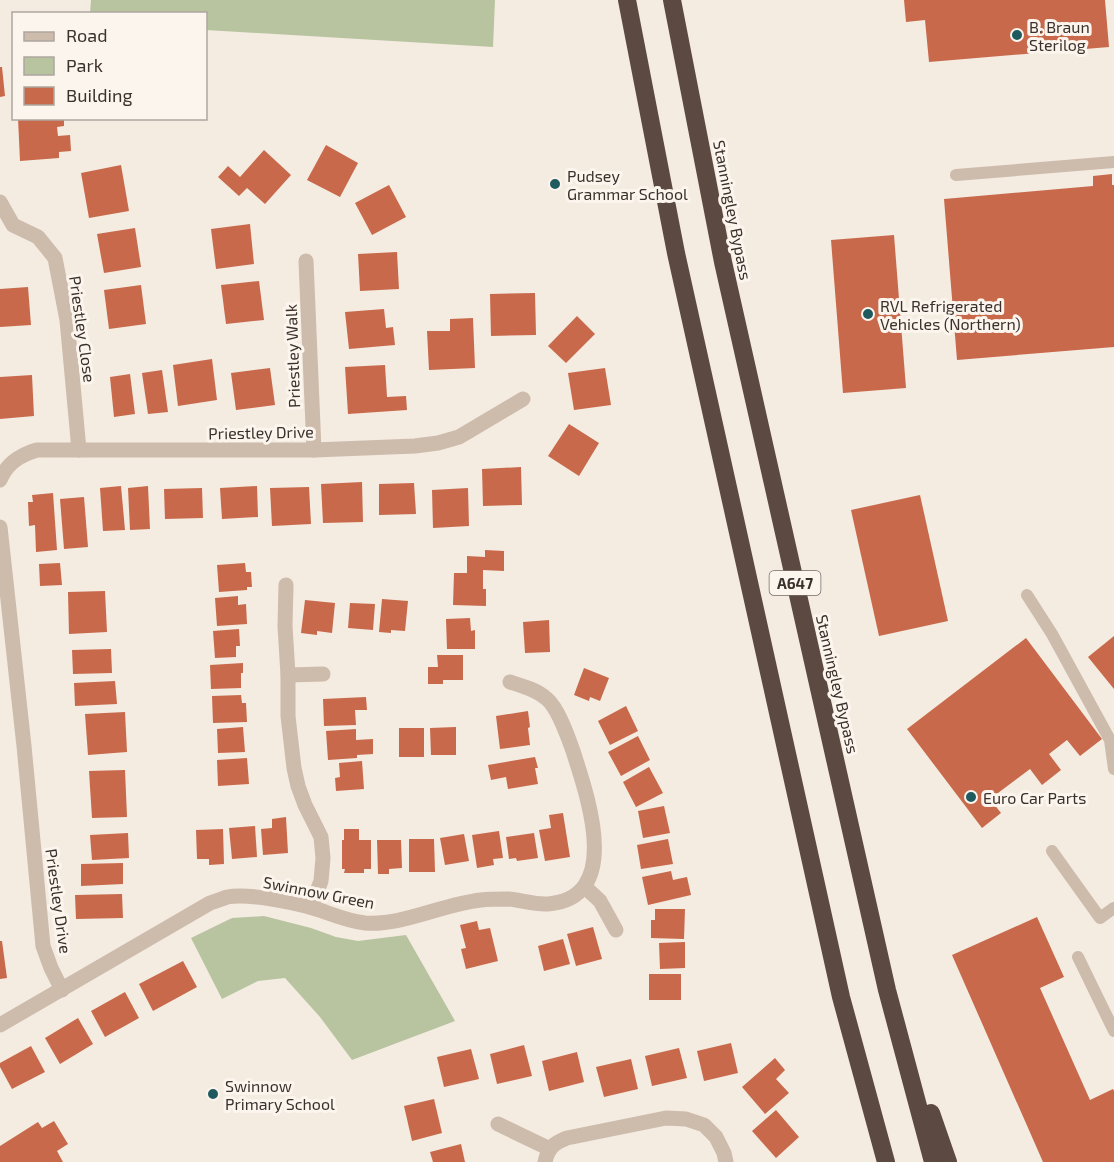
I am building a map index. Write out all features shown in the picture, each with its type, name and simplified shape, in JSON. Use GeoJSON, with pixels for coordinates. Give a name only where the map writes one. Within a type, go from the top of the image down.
{"type":"FeatureCollection","features":[{"type":"Feature","properties":{"kind":"highway","name":"A647"},"geometry":{"type":"LineString","coordinates":[[627,0],[676,253],[838,985],[886,1162]]}},
{"type":"Feature","properties":{"kind":"highway","name":"Stanningley Bypass"},"geometry":{"type":"LineString","coordinates":[[672,0],[723,262],[887,990],[933,1162]]}},
{"type":"Feature","properties":{"kind":"highway"},"geometry":{"type":"LineString","coordinates":[[887,990],[948,1162]]}},
{"type":"Feature","properties":{"kind":"street","name":"Priestley Close"},"geometry":{"type":"LineString","coordinates":[[0,201],[6,227],[38,237],[55,258],[67,320],[79,450]]}},
{"type":"Feature","properties":{"kind":"street","name":"Priestley Walk"},"geometry":{"type":"LineString","coordinates":[[306,261],[314,450]]}},
{"type":"Feature","properties":{"kind":"street","name":"Priestley Drive"},"geometry":{"type":"LineString","coordinates":[[0,480],[13,461],[37,450],[314,450],[438,443],[459,437],[523,399]]}},
{"type":"Feature","properties":{"kind":"street","name":"Priestley Drive"},"geometry":{"type":"LineString","coordinates":[[0,527],[43,946],[62,990]]}},
{"type":"Feature","properties":{"kind":"street"},"geometry":{"type":"LineString","coordinates":[[286,585],[288,716],[294,768],[305,805],[321,837],[324,858],[321,881],[311,907]]}},
{"type":"Feature","properties":{"kind":"street"},"geometry":{"type":"LineString","coordinates":[[288,675],[323,674]]}},
{"type":"Feature","properties":{"kind":"street"},"geometry":{"type":"LineString","coordinates":[[510,682],[530,688],[548,699],[563,724],[589,802],[596,843],[592,869],[585,887],[600,902],[616,930]]}},
{"type":"Feature","properties":{"kind":"street","name":"Swinnow Green"},"geometry":{"type":"LineString","coordinates":[[0,1025],[210,903],[228,897],[250,897],[311,907],[342,918],[366,923],[387,922],[480,900],[507,899],[547,904],[564,901],[577,895],[585,887]]}},
{"type":"Feature","properties":{"kind":"street"},"geometry":{"type":"LineString","coordinates":[[498,1124],[547,1156],[556,1142],[567,1138],[666,1118],[686,1119],[704,1125],[716,1137],[726,1162]]}},
{"type":"Feature","properties":{"kind":"lane"},"geometry":{"type":"LineString","coordinates":[[956,175],[1114,162]]}},
{"type":"Feature","properties":{"kind":"lane"},"geometry":{"type":"LineString","coordinates":[[1027,595],[1052,634],[1110,740],[1114,769]]}},
{"type":"Feature","properties":{"kind":"lane"},"geometry":{"type":"LineString","coordinates":[[1052,851],[1100,918],[1114,908]]}},
{"type":"Feature","properties":{"kind":"lane"},"geometry":{"type":"LineString","coordinates":[[1078,957],[1114,1030]]}},
{"type":"Feature","properties":{"kind":"green space"},"geometry":{"type":"Polygon","coordinates":[[[91,0],[495,0],[493,47],[207,30],[207,12],[90,12],[91,0]]]}},
{"type":"Feature","properties":{"kind":"green space"},"geometry":{"type":"Polygon","coordinates":[[[264,916],[358,941],[406,935],[455,1021],[352,1060],[320,1017],[285,978],[258,981],[222,999],[191,938],[232,918],[264,916]]]}},
{"type":"Feature","properties":{"kind":"building","name":"B. Braun Sterilog"},"geometry":{"type":"Polygon","coordinates":[[[904,0],[1105,0],[1109,47],[929,62],[925,20],[906,22],[904,0]]]}},
{"type":"Feature","properties":{"kind":"building"},"geometry":{"type":"Polygon","coordinates":[[[0,67],[2,67],[5,96],[0,97],[0,67]]]}},
{"type":"Feature","properties":{"kind":"building"},"geometry":{"type":"Polygon","coordinates":[[[18,120],[64,120],[64,126],[57,127],[58,136],[70,135],[71,151],[59,152],[59,158],[20,161],[18,120]]]}},
{"type":"Feature","properties":{"kind":"building"},"geometry":{"type":"Polygon","coordinates":[[[326,145],[358,163],[340,197],[307,180],[326,145]]]}},
{"type":"Feature","properties":{"kind":"building"},"geometry":{"type":"Polygon","coordinates":[[[264,150],[291,175],[265,204],[247,188],[239,196],[218,177],[228,166],[240,177],[264,150]]]}},
{"type":"Feature","properties":{"kind":"building"},"geometry":{"type":"Polygon","coordinates":[[[121,165],[129,211],[89,218],[81,173],[121,165]]]}},
{"type":"Feature","properties":{"kind":"building"},"geometry":{"type":"Polygon","coordinates":[[[1112,174],[1112,185],[1114,185],[1114,347],[957,360],[944,199],[1093,186],[1093,176],[1112,174]]]}},
{"type":"Feature","properties":{"kind":"building"},"geometry":{"type":"Polygon","coordinates":[[[389,185],[406,217],[372,235],[355,203],[389,185]]]}},
{"type":"Feature","properties":{"kind":"building"},"geometry":{"type":"Polygon","coordinates":[[[250,224],[254,264],[216,269],[211,229],[250,224]]]}},
{"type":"Feature","properties":{"kind":"building"},"geometry":{"type":"Polygon","coordinates":[[[135,228],[141,267],[104,273],[97,234],[135,228]]]}},
{"type":"Feature","properties":{"kind":"building","name":"RVL Refrigerated Vehicles (Northern)"},"geometry":{"type":"Polygon","coordinates":[[[894,235],[906,388],[843,393],[831,240],[894,235]]]}},
{"type":"Feature","properties":{"kind":"building"},"geometry":{"type":"Polygon","coordinates":[[[397,252],[399,289],[360,291],[358,254],[397,252]]]}},
{"type":"Feature","properties":{"kind":"building"},"geometry":{"type":"Polygon","coordinates":[[[259,281],[264,320],[226,324],[221,285],[259,281]]]}},
{"type":"Feature","properties":{"kind":"building"},"geometry":{"type":"Polygon","coordinates":[[[141,285],[146,324],[109,329],[104,290],[141,285]]]}},
{"type":"Feature","properties":{"kind":"building"},"geometry":{"type":"Polygon","coordinates":[[[28,287],[31,325],[0,327],[0,289],[28,287]]]}},
{"type":"Feature","properties":{"kind":"building"},"geometry":{"type":"Polygon","coordinates":[[[535,293],[536,335],[491,336],[490,294],[535,293]]]}},
{"type":"Feature","properties":{"kind":"building"},"geometry":{"type":"Polygon","coordinates":[[[384,309],[386,328],[393,327],[395,345],[349,349],[345,312],[384,309]]]}},
{"type":"Feature","properties":{"kind":"building"},"geometry":{"type":"Polygon","coordinates":[[[577,316],[595,334],[566,363],[548,346],[577,316]]]}},
{"type":"Feature","properties":{"kind":"building"},"geometry":{"type":"Polygon","coordinates":[[[473,318],[475,368],[429,370],[427,331],[450,331],[450,319],[473,318]]]}},
{"type":"Feature","properties":{"kind":"building"},"geometry":{"type":"Polygon","coordinates":[[[212,359],[217,400],[178,406],[173,365],[212,359]]]}},
{"type":"Feature","properties":{"kind":"building"},"geometry":{"type":"Polygon","coordinates":[[[385,365],[387,397],[406,396],[407,410],[348,414],[345,367],[385,365]]]}},
{"type":"Feature","properties":{"kind":"building"},"geometry":{"type":"Polygon","coordinates":[[[270,368],[275,405],[236,410],[231,373],[270,368]]]}},
{"type":"Feature","properties":{"kind":"building"},"geometry":{"type":"Polygon","coordinates":[[[605,368],[611,405],[574,410],[568,373],[605,368]]]}},
{"type":"Feature","properties":{"kind":"building"},"geometry":{"type":"Polygon","coordinates":[[[162,370],[168,412],[148,414],[142,373],[162,370]]]}},
{"type":"Feature","properties":{"kind":"building"},"geometry":{"type":"Polygon","coordinates":[[[130,374],[135,414],[114,417],[110,377],[130,374]]]}},
{"type":"Feature","properties":{"kind":"building"},"geometry":{"type":"Polygon","coordinates":[[[32,375],[34,416],[0,419],[0,377],[32,375]]]}},
{"type":"Feature","properties":{"kind":"building"},"geometry":{"type":"Polygon","coordinates":[[[569,424],[599,443],[579,476],[548,456],[569,424]]]}},
{"type":"Feature","properties":{"kind":"building"},"geometry":{"type":"Polygon","coordinates":[[[521,467],[522,505],[483,506],[482,469],[521,467]]]}},
{"type":"Feature","properties":{"kind":"building"},"geometry":{"type":"Polygon","coordinates":[[[362,482],[363,522],[323,523],[321,484],[362,482]]]}},
{"type":"Feature","properties":{"kind":"building"},"geometry":{"type":"Polygon","coordinates":[[[414,483],[416,514],[379,515],[379,484],[414,483]]]}},
{"type":"Feature","properties":{"kind":"building"},"geometry":{"type":"Polygon","coordinates":[[[121,486],[125,530],[103,531],[100,488],[121,486]]]}},
{"type":"Feature","properties":{"kind":"building"},"geometry":{"type":"Polygon","coordinates":[[[148,486],[150,529],[130,530],[128,488],[148,486]]]}},
{"type":"Feature","properties":{"kind":"building"},"geometry":{"type":"Polygon","coordinates":[[[257,486],[258,517],[222,519],[220,488],[257,486]]]}},
{"type":"Feature","properties":{"kind":"building"},"geometry":{"type":"Polygon","coordinates":[[[309,487],[311,524],[272,526],[270,488],[309,487]]]}},
{"type":"Feature","properties":{"kind":"building"},"geometry":{"type":"Polygon","coordinates":[[[202,488],[203,518],[165,519],[164,489],[202,488]]]}},
{"type":"Feature","properties":{"kind":"building"},"geometry":{"type":"Polygon","coordinates":[[[468,488],[469,526],[433,528],[432,490],[468,488]]]}},
{"type":"Feature","properties":{"kind":"building"},"geometry":{"type":"Polygon","coordinates":[[[53,493],[57,550],[36,552],[35,525],[29,526],[28,502],[33,502],[32,495],[53,493]]]}},
{"type":"Feature","properties":{"kind":"building"},"geometry":{"type":"Polygon","coordinates":[[[920,495],[948,621],[879,636],[851,510],[920,495]]]}},
{"type":"Feature","properties":{"kind":"building"},"geometry":{"type":"Polygon","coordinates":[[[84,497],[88,547],[64,549],[60,499],[84,497]]]}},
{"type":"Feature","properties":{"kind":"building"},"geometry":{"type":"Polygon","coordinates":[[[485,550],[504,551],[504,571],[483,570],[486,606],[453,605],[454,573],[467,573],[467,556],[485,557],[485,550]]]}},
{"type":"Feature","properties":{"kind":"building"},"geometry":{"type":"Polygon","coordinates":[[[60,563],[62,585],[40,586],[39,564],[60,563]]]}},
{"type":"Feature","properties":{"kind":"building"},"geometry":{"type":"Polygon","coordinates":[[[245,563],[246,572],[251,572],[252,587],[247,587],[247,590],[219,592],[217,565],[245,563]]]}},
{"type":"Feature","properties":{"kind":"building"},"geometry":{"type":"Polygon","coordinates":[[[105,591],[107,632],[69,634],[68,592],[105,591]]]}},
{"type":"Feature","properties":{"kind":"building"},"geometry":{"type":"Polygon","coordinates":[[[238,596],[238,605],[246,604],[247,624],[217,626],[215,598],[238,596]]]}},
{"type":"Feature","properties":{"kind":"building"},"geometry":{"type":"Polygon","coordinates":[[[382,599],[408,601],[405,631],[379,632],[382,599]]]}},
{"type":"Feature","properties":{"kind":"building"},"geometry":{"type":"Polygon","coordinates":[[[305,600],[335,603],[332,633],[317,631],[317,635],[301,633],[305,600]]]}},
{"type":"Feature","properties":{"kind":"building"},"geometry":{"type":"Polygon","coordinates":[[[350,603],[375,604],[373,630],[348,628],[350,603]]]}},
{"type":"Feature","properties":{"kind":"building"},"geometry":{"type":"Polygon","coordinates":[[[470,618],[471,631],[475,630],[475,649],[447,649],[446,619],[470,618]]]}},
{"type":"Feature","properties":{"kind":"building"},"geometry":{"type":"Polygon","coordinates":[[[549,620],[550,652],[525,653],[523,622],[549,620]]]}},
{"type":"Feature","properties":{"kind":"building"},"geometry":{"type":"Polygon","coordinates":[[[239,629],[240,646],[236,646],[236,657],[215,658],[213,631],[239,629]]]}},
{"type":"Feature","properties":{"kind":"building"},"geometry":{"type":"Polygon","coordinates":[[[1114,636],[1114,689],[1088,657],[1114,636]]]}},
{"type":"Feature","properties":{"kind":"building"},"geometry":{"type":"Polygon","coordinates":[[[1026,638],[1102,739],[1080,756],[1067,740],[1049,754],[1061,770],[1042,785],[1030,769],[990,799],[1001,813],[982,828],[907,729],[1026,638]]]}},
{"type":"Feature","properties":{"kind":"building"},"geometry":{"type":"Polygon","coordinates":[[[111,649],[112,673],[73,674],[72,650],[111,649]]]}},
{"type":"Feature","properties":{"kind":"building"},"geometry":{"type":"Polygon","coordinates":[[[437,655],[463,655],[463,680],[443,680],[443,684],[428,684],[428,667],[438,667],[437,655]]]}},
{"type":"Feature","properties":{"kind":"building"},"geometry":{"type":"Polygon","coordinates":[[[243,663],[241,688],[211,689],[210,665],[243,663]]]}},
{"type":"Feature","properties":{"kind":"building"},"geometry":{"type":"Polygon","coordinates":[[[584,668],[609,678],[600,701],[590,697],[589,701],[574,695],[584,668]]]}},
{"type":"Feature","properties":{"kind":"building"},"geometry":{"type":"Polygon","coordinates":[[[115,681],[117,704],[75,706],[74,683],[115,681]]]}},
{"type":"Feature","properties":{"kind":"building"},"geometry":{"type":"Polygon","coordinates":[[[241,695],[242,703],[246,703],[247,722],[213,723],[212,696],[241,695]]]}},
{"type":"Feature","properties":{"kind":"building"},"geometry":{"type":"Polygon","coordinates":[[[366,697],[367,710],[355,710],[356,725],[324,726],[323,699],[366,697]]]}},
{"type":"Feature","properties":{"kind":"building"},"geometry":{"type":"Polygon","coordinates":[[[626,706],[638,731],[610,745],[598,721],[626,706]]]}},
{"type":"Feature","properties":{"kind":"building"},"geometry":{"type":"Polygon","coordinates":[[[528,711],[530,745],[500,749],[496,716],[528,711]]]}},
{"type":"Feature","properties":{"kind":"building"},"geometry":{"type":"Polygon","coordinates":[[[125,712],[127,752],[88,755],[85,714],[125,712]]]}},
{"type":"Feature","properties":{"kind":"building"},"geometry":{"type":"Polygon","coordinates":[[[243,727],[245,752],[218,753],[217,729],[243,727]]]}},
{"type":"Feature","properties":{"kind":"building"},"geometry":{"type":"Polygon","coordinates":[[[456,727],[456,755],[431,755],[430,728],[456,727]]]}},
{"type":"Feature","properties":{"kind":"building"},"geometry":{"type":"Polygon","coordinates":[[[399,728],[424,728],[424,757],[399,757],[399,728]]]}},
{"type":"Feature","properties":{"kind":"building"},"geometry":{"type":"Polygon","coordinates":[[[356,729],[356,740],[373,739],[373,754],[357,755],[357,758],[328,760],[326,731],[356,729]]]}},
{"type":"Feature","properties":{"kind":"building"},"geometry":{"type":"Polygon","coordinates":[[[638,736],[650,760],[621,776],[608,752],[638,736]]]}},
{"type":"Feature","properties":{"kind":"building"},"geometry":{"type":"Polygon","coordinates":[[[535,757],[538,784],[508,789],[506,777],[491,780],[488,765],[535,757]]]}},
{"type":"Feature","properties":{"kind":"building"},"geometry":{"type":"Polygon","coordinates":[[[247,758],[249,784],[218,786],[217,760],[247,758]]]}},
{"type":"Feature","properties":{"kind":"building"},"geometry":{"type":"Polygon","coordinates":[[[362,761],[364,789],[336,791],[335,778],[340,777],[339,763],[362,761]]]}},
{"type":"Feature","properties":{"kind":"building"},"geometry":{"type":"Polygon","coordinates":[[[649,767],[663,793],[636,807],[623,782],[649,767]]]}},
{"type":"Feature","properties":{"kind":"building"},"geometry":{"type":"Polygon","coordinates":[[[125,770],[127,817],[92,818],[89,771],[125,770]]]}},
{"type":"Feature","properties":{"kind":"building"},"geometry":{"type":"Polygon","coordinates":[[[664,806],[670,833],[643,838],[638,811],[664,806]]]}},
{"type":"Feature","properties":{"kind":"building"},"geometry":{"type":"Polygon","coordinates":[[[563,813],[570,857],[545,861],[539,830],[551,828],[549,815],[563,813]]]}},
{"type":"Feature","properties":{"kind":"building"},"geometry":{"type":"Polygon","coordinates":[[[286,817],[288,853],[263,855],[261,829],[272,828],[272,819],[286,817]]]}},
{"type":"Feature","properties":{"kind":"building"},"geometry":{"type":"Polygon","coordinates":[[[255,826],[257,857],[232,859],[229,828],[255,826]]]}},
{"type":"Feature","properties":{"kind":"building"},"geometry":{"type":"Polygon","coordinates":[[[223,829],[224,864],[209,865],[209,859],[197,859],[196,830],[223,829]]]}},
{"type":"Feature","properties":{"kind":"building"},"geometry":{"type":"Polygon","coordinates":[[[344,829],[359,829],[359,840],[371,840],[371,869],[364,869],[364,873],[344,873],[345,869],[342,869],[344,829]]]}},
{"type":"Feature","properties":{"kind":"building"},"geometry":{"type":"Polygon","coordinates":[[[499,831],[503,858],[493,859],[494,865],[477,868],[472,835],[499,831]]]}},
{"type":"Feature","properties":{"kind":"building"},"geometry":{"type":"Polygon","coordinates":[[[128,833],[129,858],[92,860],[90,835],[128,833]]]}},
{"type":"Feature","properties":{"kind":"building"},"geometry":{"type":"Polygon","coordinates":[[[534,833],[538,858],[517,861],[516,858],[509,859],[506,837],[534,833]]]}},
{"type":"Feature","properties":{"kind":"building"},"geometry":{"type":"Polygon","coordinates":[[[464,834],[469,861],[445,865],[440,838],[464,834]]]}},
{"type":"Feature","properties":{"kind":"building"},"geometry":{"type":"Polygon","coordinates":[[[409,839],[434,839],[435,872],[409,872],[409,839]]]}},
{"type":"Feature","properties":{"kind":"building"},"geometry":{"type":"Polygon","coordinates":[[[668,839],[673,864],[641,869],[637,845],[668,839]]]}},
{"type":"Feature","properties":{"kind":"building"},"geometry":{"type":"Polygon","coordinates":[[[377,840],[401,840],[402,868],[389,869],[389,874],[378,874],[377,840]]]}},
{"type":"Feature","properties":{"kind":"building"},"geometry":{"type":"Polygon","coordinates":[[[123,863],[123,884],[81,886],[81,864],[123,863]]]}},
{"type":"Feature","properties":{"kind":"building"},"geometry":{"type":"Polygon","coordinates":[[[671,871],[673,880],[687,877],[691,895],[648,905],[642,877],[671,871]]]}},
{"type":"Feature","properties":{"kind":"building"},"geometry":{"type":"Polygon","coordinates":[[[122,894],[123,918],[76,919],[75,895],[122,894]]]}},
{"type":"Feature","properties":{"kind":"building"},"geometry":{"type":"Polygon","coordinates":[[[655,909],[685,909],[684,939],[651,938],[651,920],[655,920],[655,909]]]}},
{"type":"Feature","properties":{"kind":"building"},"geometry":{"type":"Polygon","coordinates":[[[1037,917],[1064,977],[1040,988],[1090,1100],[1113,1089],[1114,1091],[1114,1162],[1043,1162],[952,955],[1037,917]]]}},
{"type":"Feature","properties":{"kind":"building"},"geometry":{"type":"Polygon","coordinates":[[[477,921],[479,930],[490,928],[498,961],[466,969],[461,949],[466,948],[460,925],[477,921]]]}},
{"type":"Feature","properties":{"kind":"building"},"geometry":{"type":"Polygon","coordinates":[[[593,927],[602,959],[576,966],[567,934],[593,927]]]}},
{"type":"Feature","properties":{"kind":"building"},"geometry":{"type":"Polygon","coordinates":[[[563,939],[570,964],[544,971],[538,946],[563,939]]]}},
{"type":"Feature","properties":{"kind":"building"},"geometry":{"type":"Polygon","coordinates":[[[0,941],[2,941],[7,978],[0,979],[0,941]]]}},
{"type":"Feature","properties":{"kind":"building"},"geometry":{"type":"Polygon","coordinates":[[[685,942],[685,968],[660,969],[659,943],[685,942]]]}},
{"type":"Feature","properties":{"kind":"building"},"geometry":{"type":"Polygon","coordinates":[[[183,961],[197,987],[153,1011],[139,984],[183,961]]]}},
{"type":"Feature","properties":{"kind":"building"},"geometry":{"type":"Polygon","coordinates":[[[649,974],[681,974],[681,1000],[649,1000],[649,974]]]}},
{"type":"Feature","properties":{"kind":"building"},"geometry":{"type":"Polygon","coordinates":[[[125,992],[139,1018],[105,1037],[91,1011],[125,992]]]}},
{"type":"Feature","properties":{"kind":"building"},"geometry":{"type":"Polygon","coordinates":[[[78,1018],[93,1044],[60,1064],[45,1038],[78,1018]]]}},
{"type":"Feature","properties":{"kind":"building"},"geometry":{"type":"Polygon","coordinates":[[[731,1043],[738,1073],[704,1081],[697,1051],[731,1043]]]}},
{"type":"Feature","properties":{"kind":"building"},"geometry":{"type":"Polygon","coordinates":[[[524,1045],[532,1076],[497,1084],[490,1054],[524,1045]]]}},
{"type":"Feature","properties":{"kind":"building"},"geometry":{"type":"Polygon","coordinates":[[[31,1046],[45,1072],[12,1089],[0,1063],[31,1046]]]}},
{"type":"Feature","properties":{"kind":"building"},"geometry":{"type":"Polygon","coordinates":[[[679,1048],[687,1078],[652,1086],[645,1056],[679,1048]]]}},
{"type":"Feature","properties":{"kind":"building"},"geometry":{"type":"Polygon","coordinates":[[[471,1049],[479,1079],[444,1087],[437,1057],[471,1049]]]}},
{"type":"Feature","properties":{"kind":"building"},"geometry":{"type":"Polygon","coordinates":[[[577,1052],[584,1082],[549,1091],[542,1061],[577,1052]]]}},
{"type":"Feature","properties":{"kind":"building"},"geometry":{"type":"Polygon","coordinates":[[[775,1058],[785,1070],[776,1079],[789,1093],[765,1114],[742,1087],[775,1058]]]}},
{"type":"Feature","properties":{"kind":"building"},"geometry":{"type":"Polygon","coordinates":[[[631,1059],[638,1089],[604,1097],[596,1067],[631,1059]]]}},
{"type":"Feature","properties":{"kind":"building"},"geometry":{"type":"Polygon","coordinates":[[[434,1099],[442,1133],[412,1141],[404,1106],[434,1099]]]}},
{"type":"Feature","properties":{"kind":"building"},"geometry":{"type":"Polygon","coordinates":[[[776,1110],[799,1137],[776,1158],[752,1131],[776,1110]]]}},
{"type":"Feature","properties":{"kind":"building"},"geometry":{"type":"Polygon","coordinates":[[[54,1121],[68,1144],[57,1151],[63,1162],[0,1162],[0,1146],[38,1122],[42,1128],[54,1121]]]}},
{"type":"Feature","properties":{"kind":"building"},"geometry":{"type":"Polygon","coordinates":[[[461,1144],[465,1162],[433,1162],[430,1152],[461,1144]]]}},
{"type":"Feature","properties":{"kind":"place","name":"B. Braun Sterilog"},"geometry":{"type":"Point","coordinates":[1017,35]}},
{"type":"Feature","properties":{"kind":"place","name":"Pudsey Grammar School"},"geometry":{"type":"Point","coordinates":[555,184]}},
{"type":"Feature","properties":{"kind":"place","name":"RVL Refrigerated Vehicles (Northern)"},"geometry":{"type":"Point","coordinates":[868,314]}},
{"type":"Feature","properties":{"kind":"place","name":"Euro Car Parts"},"geometry":{"type":"Point","coordinates":[971,797]}},
{"type":"Feature","properties":{"kind":"place","name":"Swinnow Primary School"},"geometry":{"type":"Point","coordinates":[213,1094]}}]}
